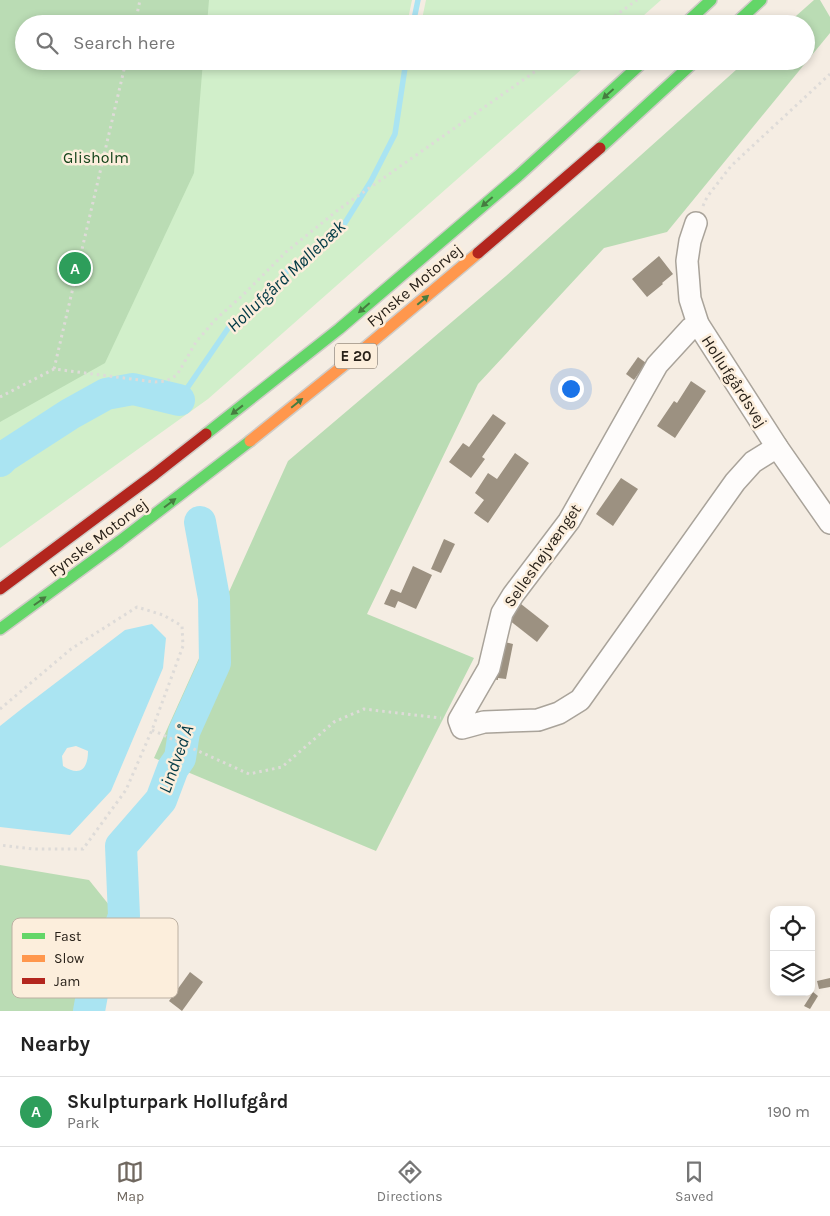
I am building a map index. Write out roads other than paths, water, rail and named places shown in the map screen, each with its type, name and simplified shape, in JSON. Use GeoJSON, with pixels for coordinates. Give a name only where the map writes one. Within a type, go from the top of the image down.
{"type":"FeatureCollection","features":[{"type":"Feature","properties":{"kind":"highway"},"geometry":{"type":"LineString","coordinates":[[695,15],[711,0]]}},
{"type":"Feature","properties":{"kind":"highway"},"geometry":{"type":"LineString","coordinates":[[745,15],[761,0]]}},
{"type":"Feature","properties":{"kind":"highway","name":"Fynske Motorvej"},"geometry":{"type":"LineString","coordinates":[[0,589],[155,474],[339,330],[518,176],[634,70]]}},
{"type":"Feature","properties":{"kind":"highway","name":"Fynske Motorvej"},"geometry":{"type":"LineString","coordinates":[[0,629],[72,578],[232,455],[386,332],[535,204],[685,70]]}},
{"type":"Feature","properties":{"kind":"street","name":"Hollufgårdsvej"},"geometry":{"type":"LineString","coordinates":[[696,223],[690,241],[687,261],[690,299],[698,324],[777,447],[830,523]]}},
{"type":"Feature","properties":{"kind":"street","name":"Selleshøjvænget"},"geometry":{"type":"LineString","coordinates":[[698,324],[690,329],[657,365],[569,521],[513,594],[502,613],[489,668],[459,720],[462,728],[484,722],[538,720],[558,713],[580,700],[735,482],[753,462],[777,447]]}},
{"type":"Feature","properties":{"kind":"water"},"geometry":{"type":"Polygon","coordinates":[[[152,624],[166,638],[163,668],[111,791],[70,835],[0,827],[0,726],[125,630],[152,624]],[[76,746],[67,748],[62,756],[63,766],[74,771],[82,769],[85,767],[88,751],[76,746]]]}},
{"type":"Feature","properties":{"kind":"waterway","name":"Hollufgård Møllebæk"},"geometry":{"type":"LineString","coordinates":[[415,15],[418,0]]}},
{"type":"Feature","properties":{"kind":"waterway","name":"Hollufgård Møllebæk"},"geometry":{"type":"LineString","coordinates":[[179,400],[231,324],[255,308],[287,271],[343,226],[371,181],[395,134],[405,70]]}},
{"type":"Feature","properties":{"kind":"waterway","name":"Lindved Å"},"geometry":{"type":"LineString","coordinates":[[0,461],[70,414],[106,394],[133,389],[179,400]]}},
{"type":"Feature","properties":{"kind":"waterway","name":"Lindved Å"},"geometry":{"type":"LineString","coordinates":[[123,918],[121,846],[161,800],[173,768],[180,758],[184,732],[215,663],[214,598],[200,522]]}},
{"type":"Feature","properties":{"kind":"waterway","name":"Lindved Å"},"geometry":{"type":"LineString","coordinates":[[89,1011],[91,998]]}},
{"type":"Feature","properties":{"kind":"place","name":"Skulpturpark Hollufgård"},"geometry":{"type":"Point","coordinates":[75,268]}},
{"type":"Feature","properties":{"kind":"park label","name":"Glisholm"},"geometry":{"type":"Point","coordinates":[96,157]}}]}
